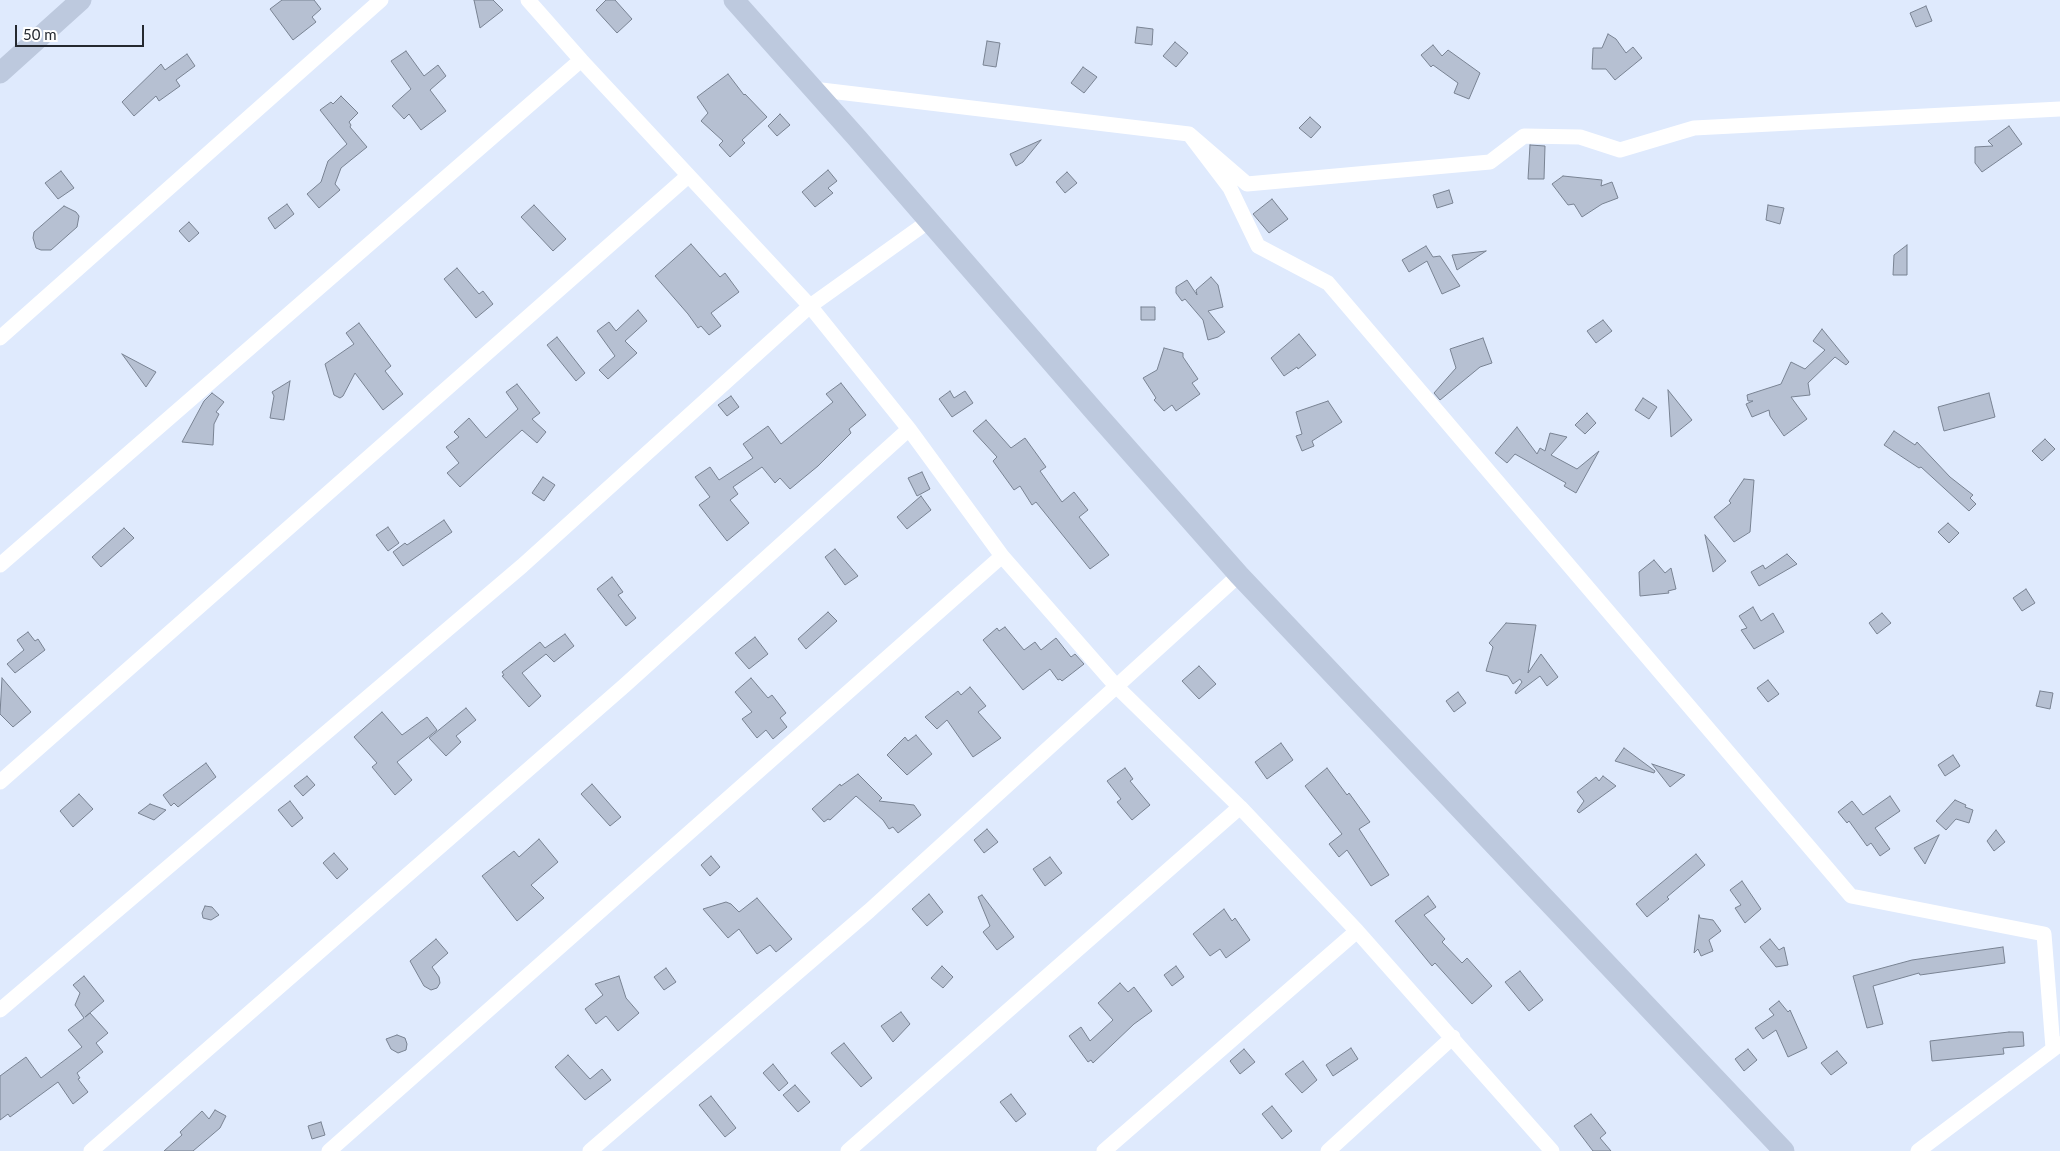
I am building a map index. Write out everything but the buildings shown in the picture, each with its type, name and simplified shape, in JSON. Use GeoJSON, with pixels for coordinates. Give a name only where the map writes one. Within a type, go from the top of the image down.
{"type":"FeatureCollection","features":[{"type":"Feature","properties":{"kind":"street"},"geometry":{"type":"LineString","coordinates":[[0,73],[81,0]]}},
{"type":"Feature","properties":{"kind":"street"},"geometry":{"type":"LineString","coordinates":[[0,338],[381,0]]}},
{"type":"Feature","properties":{"kind":"street"},"geometry":{"type":"LineString","coordinates":[[528,0],[581,60],[810,306],[909,429],[1002,556],[1116,686],[1240,807],[1358,931],[1552,1151]]}},
{"type":"Feature","properties":{"kind":"street"},"geometry":{"type":"LineString","coordinates":[[734,0],[1239,575],[1784,1151]]}},
{"type":"Feature","properties":{"kind":"street"},"geometry":{"type":"LineString","coordinates":[[0,565],[581,60]]}},
{"type":"Feature","properties":{"kind":"street"},"geometry":{"type":"LineString","coordinates":[[814,89],[1189,134],[1247,184],[1490,162],[1524,136],[1580,137],[1620,150],[1694,128],[2060,109]]}},
{"type":"Feature","properties":{"kind":"street"},"geometry":{"type":"LineString","coordinates":[[1189,134],[1230,188],[1258,246],[1328,283],[1851,896],[2044,934],[2057,1046],[1918,1151]]}},
{"type":"Feature","properties":{"kind":"street"},"geometry":{"type":"LineString","coordinates":[[0,782],[688,176]]}},
{"type":"Feature","properties":{"kind":"street"},"geometry":{"type":"LineString","coordinates":[[0,1010],[522,566],[810,306],[929,221]]}},
{"type":"Feature","properties":{"kind":"street"},"geometry":{"type":"LineString","coordinates":[[91,1151],[617,692],[909,429]]}},
{"type":"Feature","properties":{"kind":"street"},"geometry":{"type":"LineString","coordinates":[[329,1151],[1002,556]]}},
{"type":"Feature","properties":{"kind":"street"},"geometry":{"type":"LineString","coordinates":[[590,1151],[868,911],[1239,575]]}},
{"type":"Feature","properties":{"kind":"street"},"geometry":{"type":"LineString","coordinates":[[848,1151],[1240,807]]}},
{"type":"Feature","properties":{"kind":"street"},"geometry":{"type":"LineString","coordinates":[[1104,1151],[1358,931]]}},
{"type":"Feature","properties":{"kind":"street"},"geometry":{"type":"LineString","coordinates":[[1328,1151],[1453,1038]]}}]}
